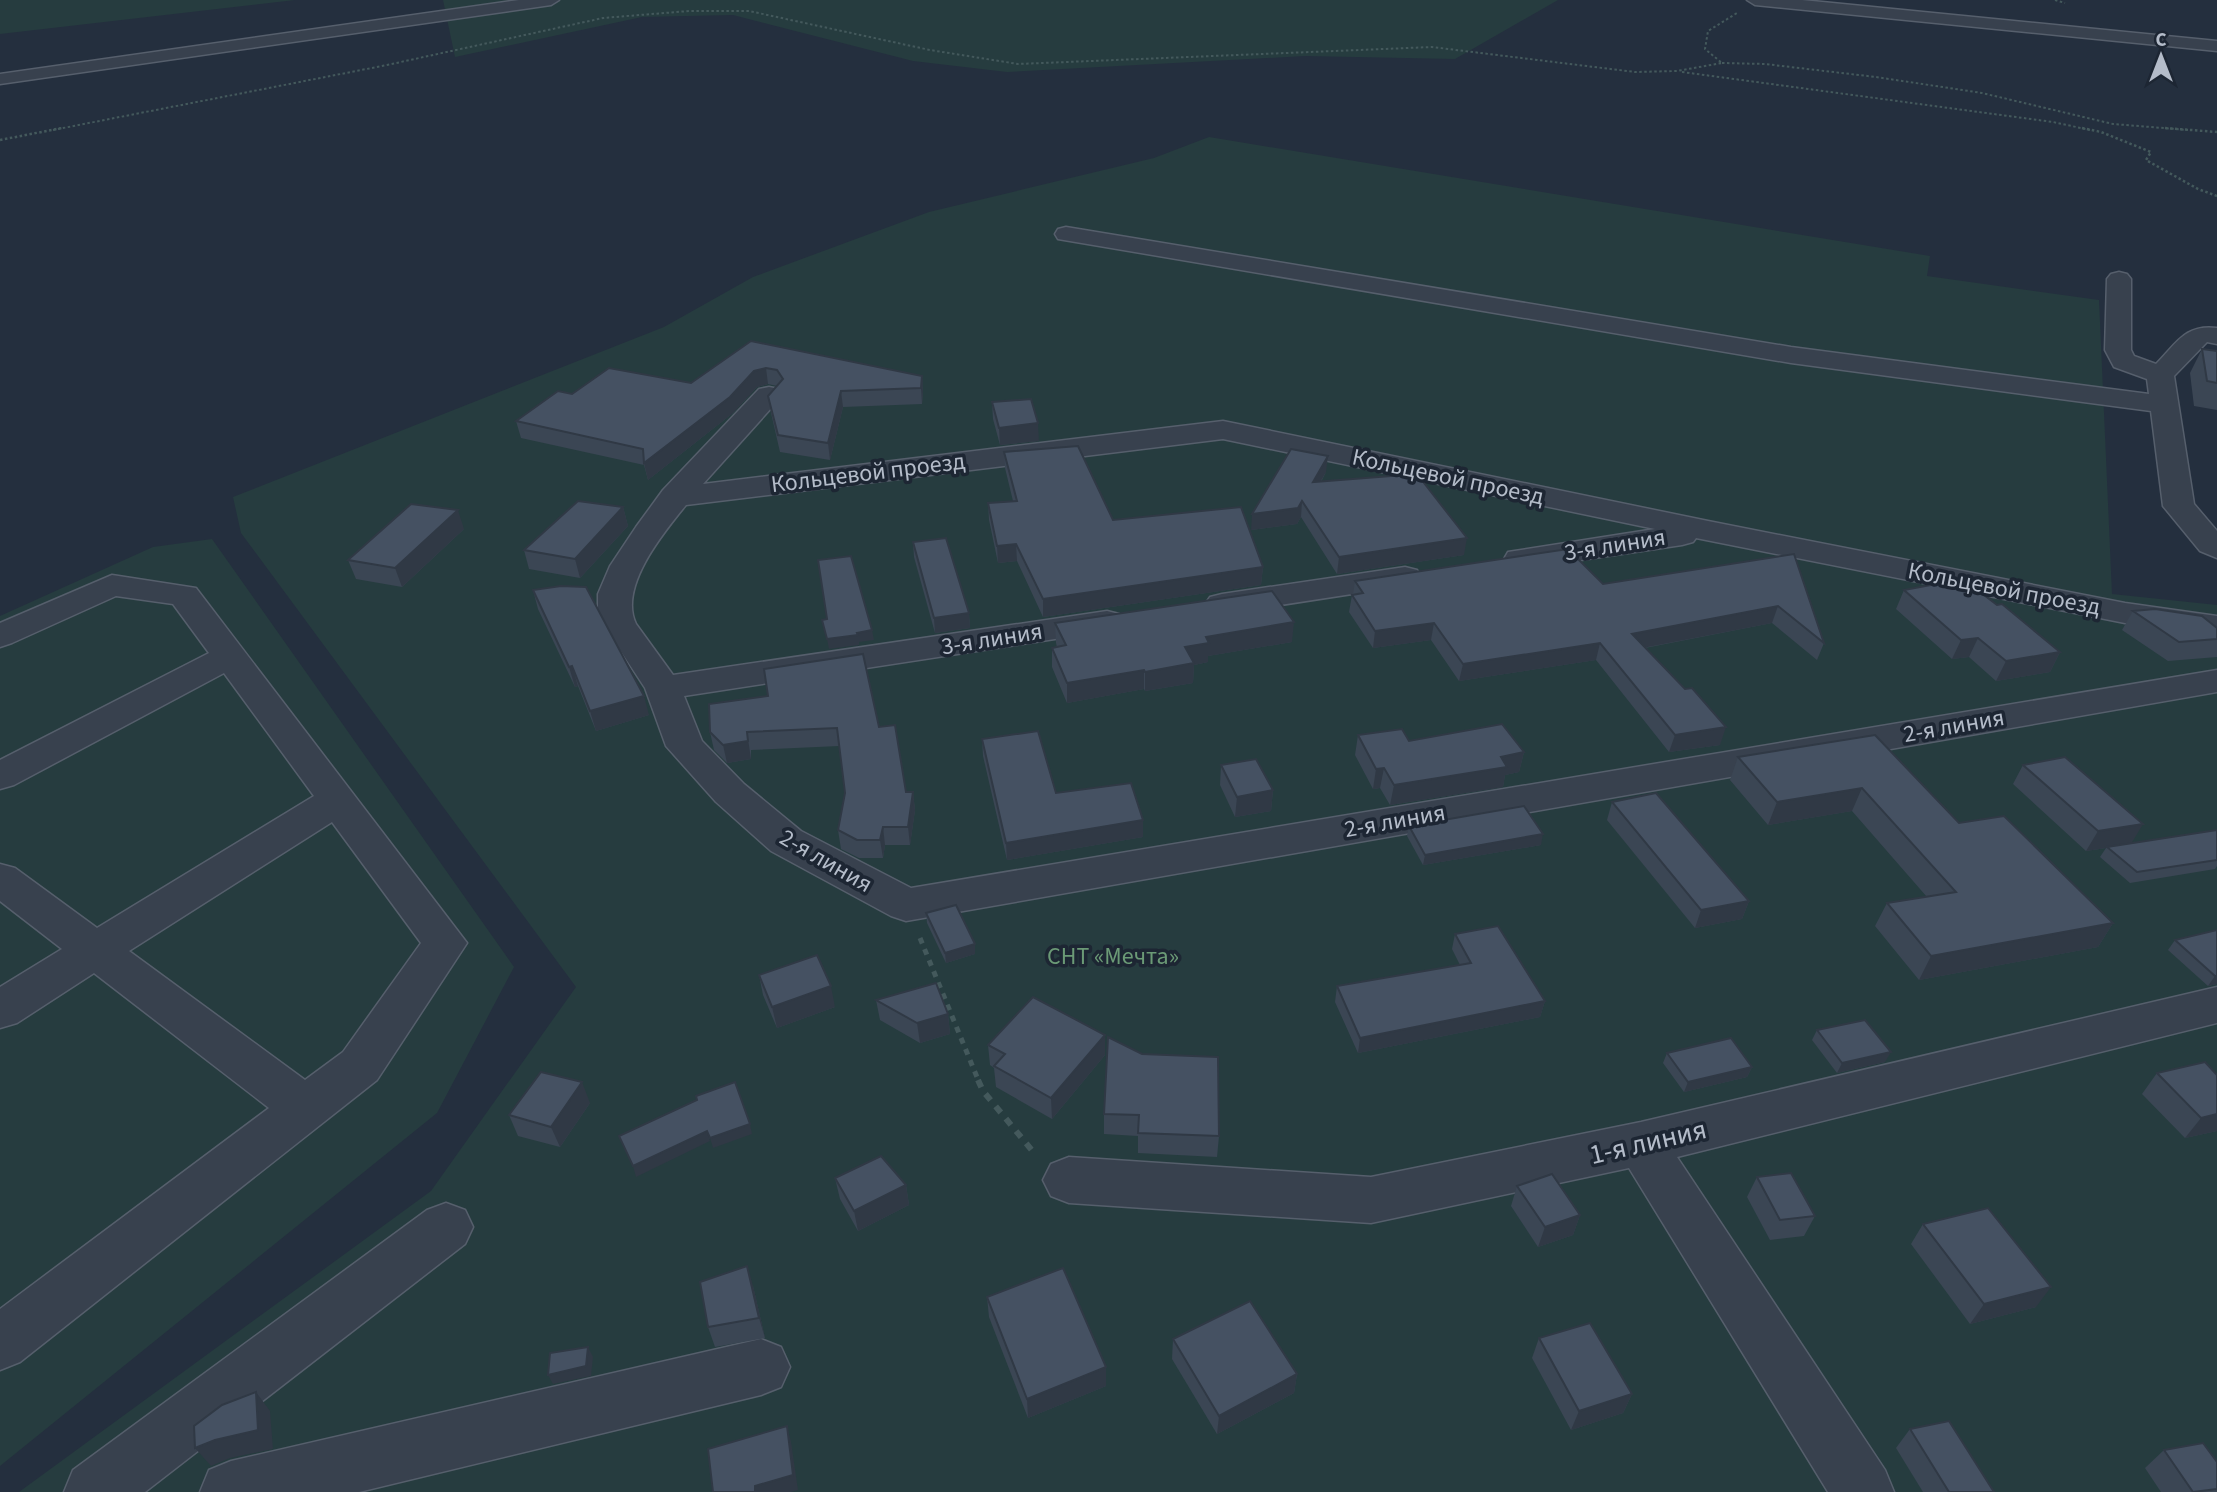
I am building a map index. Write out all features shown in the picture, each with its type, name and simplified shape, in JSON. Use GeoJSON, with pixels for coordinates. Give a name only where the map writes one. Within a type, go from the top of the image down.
{"type":"FeatureCollection","features":[{"type":"Feature","properties":{"kind":"street"},"geometry":{"type":"LineString","coordinates":[[0,79],[551,0]]}},
{"type":"Feature","properties":{"kind":"street"},"geometry":{"type":"LineString","coordinates":[[1762,1],[2217,46]]}},
{"type":"Feature","properties":{"kind":"street"},"geometry":{"type":"LineString","coordinates":[[1066,234],[1791,355],[2164,404]]}},
{"type":"Feature","properties":{"kind":"street"},"geometry":{"type":"LineString","coordinates":[[2119,279],[2118,350],[2123,361],[2160,375]]}},
{"type":"Feature","properties":{"kind":"street"},"geometry":{"type":"LineString","coordinates":[[2160,375],[2201,334],[2217,336]]}},
{"type":"Feature","properties":{"kind":"street"},"geometry":{"type":"LineString","coordinates":[[2160,375],[2179,506],[2217,548]]}},
{"type":"Feature","properties":{"kind":"street"},"geometry":{"type":"LineString","coordinates":[[663,688],[614,614],[617,583],[674,497],[769,395]]}},
{"type":"Feature","properties":{"kind":"street","name":"Кольцевой проезд"},"geometry":{"type":"LineString","coordinates":[[674,497],[1223,430],[1708,531],[2125,613],[2217,626]]}},
{"type":"Feature","properties":{"kind":"street","name":"3-я линия"},"geometry":{"type":"LineString","coordinates":[[1488,564],[1708,531]]}},
{"type":"Feature","properties":{"kind":"street"},"geometry":{"type":"LineString","coordinates":[[1185,610],[1433,572]]}},
{"type":"Feature","properties":{"kind":"street"},"geometry":{"type":"LineString","coordinates":[[0,636],[112,585],[184,595],[445,943],[360,1066],[0,1343]]}},
{"type":"Feature","properties":{"kind":"street","name":"3-я линия"},"geometry":{"type":"LineString","coordinates":[[663,688],[1144,616]]}},
{"type":"Feature","properties":{"kind":"street"},"geometry":{"type":"LineString","coordinates":[[0,776],[230,656]]}},
{"type":"Feature","properties":{"kind":"street","name":"2-я линия"},"geometry":{"type":"LineString","coordinates":[[663,688],[685,746],[730,793],[786,841],[906,905],[2217,681]]}},
{"type":"Feature","properties":{"kind":"street"},"geometry":{"type":"LineString","coordinates":[[0,1010],[337,800]]}},
{"type":"Feature","properties":{"kind":"street"},"geometry":{"type":"LineString","coordinates":[[0,879],[306,1108]]}},
{"type":"Feature","properties":{"kind":"street","name":"1-я линия"},"geometry":{"type":"LineString","coordinates":[[1069,1180],[1371,1200],[1641,1144],[2217,1005]]}},
{"type":"Feature","properties":{"kind":"street"},"geometry":{"type":"LineString","coordinates":[[1641,1144],[1863,1492]]}},
{"type":"Feature","properties":{"kind":"street"},"geometry":{"type":"LineString","coordinates":[[95,1492],[446,1227]]}},
{"type":"Feature","properties":{"kind":"street"},"geometry":{"type":"LineString","coordinates":[[231,1492],[761,1367]]}},
{"type":"Feature","properties":{"kind":"path"},"geometry":{"type":"LineString","coordinates":[[1722,63],[1705,48],[1708,31],[1736,13],[1762,10],[1762,1]]}},
{"type":"Feature","properties":{"kind":"path"},"geometry":{"type":"LineString","coordinates":[[0,140],[387,65],[603,18],[689,10],[748,10],[930,50],[1018,64],[1432,47],[1634,72],[1678,71],[1722,63],[1765,64],[1982,93],[2113,124],[2217,132]]}},
{"type":"Feature","properties":{"kind":"path"},"geometry":{"type":"LineString","coordinates":[[1678,71],[2053,122],[2101,132],[2151,152],[2146,160],[2198,189],[2217,196]]}},
{"type":"Feature","properties":{"kind":"path"},"geometry":{"type":"LineString","coordinates":[[906,905],[983,1091],[1031,1150],[1069,1180]]}},
{"type":"Feature","properties":{"kind":"green space"},"geometry":{"type":"Polygon","coordinates":[[[0,0],[295,0],[0,34],[0,0]]]}},
{"type":"Feature","properties":{"kind":"green space"},"geometry":{"type":"Polygon","coordinates":[[[443,0],[1558,0],[1455,59],[1305,56],[1007,72],[913,61],[733,15],[642,17],[455,57],[443,0]]]}},
{"type":"Feature","properties":{"kind":"green space","name":"СНТ «Мечта»"},"geometry":{"type":"Polygon","coordinates":[[[1209,137],[1930,256],[1927,276],[2099,300],[2112,594],[2217,605],[2217,1492],[19,1492],[431,1191],[576,987],[241,533],[233,497],[664,327],[753,277],[929,212],[1154,158],[1209,137]]]}},
{"type":"Feature","properties":{"kind":"green space"},"geometry":{"type":"Polygon","coordinates":[[[212,539],[514,967],[437,1113],[0,1466],[0,616],[153,547],[212,539]]]}},
{"type":"Feature","properties":{"kind":"building"},"geometry":{"type":"Polygon","coordinates":[[[751,341],[922,376],[921,388],[841,391],[828,443],[778,435],[768,396],[783,379],[777,370],[766,368],[754,371],[730,397],[644,463],[643,449],[516,421],[558,391],[572,394],[609,368],[691,383],[751,341]]]}},
{"type":"Feature","properties":{"kind":"building"},"geometry":{"type":"Polygon","coordinates":[[[2202,349],[2217,351],[2217,383],[2207,381],[2202,349]]]}},
{"type":"Feature","properties":{"kind":"building"},"geometry":{"type":"Polygon","coordinates":[[[1031,399],[1038,423],[999,428],[992,402],[1031,399]]]}},
{"type":"Feature","properties":{"kind":"building"},"geometry":{"type":"Polygon","coordinates":[[[1078,446],[1113,520],[1241,507],[1263,567],[1043,599],[1016,544],[997,546],[988,503],[1017,501],[1004,452],[1078,446]]]}},
{"type":"Feature","properties":{"kind":"building"},"geometry":{"type":"Polygon","coordinates":[[[1291,449],[1328,456],[1313,482],[1417,474],[1467,538],[1339,557],[1302,501],[1298,508],[1252,514],[1291,449]]]}},
{"type":"Feature","properties":{"kind":"building"},"geometry":{"type":"Polygon","coordinates":[[[578,501],[623,507],[575,559],[524,550],[578,501]]]}},
{"type":"Feature","properties":{"kind":"building"},"geometry":{"type":"Polygon","coordinates":[[[411,504],[458,510],[395,568],[348,560],[411,504]]]}},
{"type":"Feature","properties":{"kind":"building"},"geometry":{"type":"Polygon","coordinates":[[[946,538],[969,613],[934,618],[913,542],[946,538]]]}},
{"type":"Feature","properties":{"kind":"building"},"geometry":{"type":"Polygon","coordinates":[[[1568,549],[1603,584],[1794,554],[1824,643],[1778,606],[1632,634],[1685,689],[1692,688],[1726,727],[1675,735],[1600,643],[1463,664],[1434,623],[1375,631],[1352,595],[1363,593],[1355,581],[1568,549]]]}},
{"type":"Feature","properties":{"kind":"building"},"geometry":{"type":"Polygon","coordinates":[[[851,556],[872,630],[857,633],[858,635],[827,639],[822,620],[827,619],[818,560],[851,556]]]}},
{"type":"Feature","properties":{"kind":"building"},"geometry":{"type":"Polygon","coordinates":[[[1963,579],[1997,605],[2002,604],[2060,652],[2006,661],[1978,638],[1961,640],[1904,590],[1963,579]]]}},
{"type":"Feature","properties":{"kind":"building"},"geometry":{"type":"Polygon","coordinates":[[[561,586],[586,587],[644,696],[590,711],[572,666],[569,667],[533,590],[561,586]]]}},
{"type":"Feature","properties":{"kind":"building"},"geometry":{"type":"Polygon","coordinates":[[[1272,591],[1294,622],[1206,637],[1209,643],[1185,647],[1194,663],[1067,683],[1052,648],[1066,645],[1055,623],[1272,591]]]}},
{"type":"Feature","properties":{"kind":"building"},"geometry":{"type":"Polygon","coordinates":[[[2155,609],[2202,616],[2217,628],[2217,639],[2179,642],[2133,611],[2155,609]]]}},
{"type":"Feature","properties":{"kind":"building"},"geometry":{"type":"Polygon","coordinates":[[[863,654],[879,727],[895,725],[906,792],[913,792],[908,827],[883,827],[880,840],[857,840],[838,830],[845,793],[837,728],[747,732],[748,741],[723,745],[710,732],[709,704],[768,696],[764,669],[863,654]]]}},
{"type":"Feature","properties":{"kind":"building"},"geometry":{"type":"Polygon","coordinates":[[[1502,724],[1524,752],[1501,757],[1507,767],[1394,785],[1384,768],[1376,769],[1358,735],[1402,729],[1409,741],[1502,724]]]}},
{"type":"Feature","properties":{"kind":"building"},"geometry":{"type":"Polygon","coordinates":[[[1038,731],[1056,793],[1131,783],[1143,820],[1006,843],[982,739],[1038,731]]]}},
{"type":"Feature","properties":{"kind":"building"},"geometry":{"type":"Polygon","coordinates":[[[1875,735],[1959,823],[2004,816],[2113,923],[1931,956],[1887,903],[1956,892],[1862,788],[1777,802],[1738,757],[1875,735]]]}},
{"type":"Feature","properties":{"kind":"building"},"geometry":{"type":"Polygon","coordinates":[[[2065,757],[2143,824],[2098,831],[2023,765],[2065,757]]]}},
{"type":"Feature","properties":{"kind":"building"},"geometry":{"type":"Polygon","coordinates":[[[1256,759],[1273,790],[1237,797],[1221,765],[1256,759]]]}},
{"type":"Feature","properties":{"kind":"building"},"geometry":{"type":"Polygon","coordinates":[[[1656,793],[1749,901],[1701,910],[1612,802],[1656,793]]]}},
{"type":"Feature","properties":{"kind":"building"},"geometry":{"type":"Polygon","coordinates":[[[1524,806],[1543,834],[1425,855],[1409,826],[1524,806]]]}},
{"type":"Feature","properties":{"kind":"building"},"geometry":{"type":"Polygon","coordinates":[[[2217,830],[2217,860],[2137,872],[2107,847],[2217,830]]]}},
{"type":"Feature","properties":{"kind":"building"},"geometry":{"type":"Polygon","coordinates":[[[956,905],[975,944],[945,953],[926,913],[956,905]]]}},
{"type":"Feature","properties":{"kind":"building"},"geometry":{"type":"Polygon","coordinates":[[[1498,926],[1545,1001],[1360,1038],[1337,986],[1471,963],[1455,934],[1498,926]]]}},
{"type":"Feature","properties":{"kind":"building"},"geometry":{"type":"Polygon","coordinates":[[[2217,930],[2217,976],[2215,976],[2175,940],[2217,930]]]}},
{"type":"Feature","properties":{"kind":"building"},"geometry":{"type":"Polygon","coordinates":[[[817,955],[831,986],[772,1007],[759,975],[817,955]]]}},
{"type":"Feature","properties":{"kind":"building"},"geometry":{"type":"Polygon","coordinates":[[[936,983],[948,1014],[917,1023],[876,1000],[936,983]]]}},
{"type":"Feature","properties":{"kind":"building"},"geometry":{"type":"Polygon","coordinates":[[[1033,997],[1105,1035],[1051,1098],[994,1066],[1005,1054],[988,1045],[1033,997]]]}},
{"type":"Feature","properties":{"kind":"building"},"geometry":{"type":"Polygon","coordinates":[[[1865,1020],[1891,1052],[1842,1063],[1817,1030],[1865,1020]]]}},
{"type":"Feature","properties":{"kind":"building"},"geometry":{"type":"Polygon","coordinates":[[[1108,1037],[1142,1054],[1218,1057],[1219,1136],[1138,1133],[1139,1115],[1104,1114],[1108,1037]]]}},
{"type":"Feature","properties":{"kind":"building"},"geometry":{"type":"Polygon","coordinates":[[[1731,1038],[1752,1067],[1688,1082],[1667,1053],[1731,1038]]]}},
{"type":"Feature","properties":{"kind":"building"},"geometry":{"type":"Polygon","coordinates":[[[2205,1062],[2217,1075],[2217,1114],[2201,1118],[2157,1073],[2205,1062]]]}},
{"type":"Feature","properties":{"kind":"building"},"geometry":{"type":"Polygon","coordinates":[[[541,1072],[582,1082],[551,1127],[509,1115],[541,1072]]]}},
{"type":"Feature","properties":{"kind":"building"},"geometry":{"type":"Polygon","coordinates":[[[735,1082],[750,1124],[710,1138],[707,1131],[633,1166],[619,1136],[697,1100],[696,1096],[735,1082]]]}},
{"type":"Feature","properties":{"kind":"building"},"geometry":{"type":"Polygon","coordinates":[[[881,1156],[906,1185],[854,1211],[835,1178],[881,1156]]]}},
{"type":"Feature","properties":{"kind":"building"},"geometry":{"type":"Polygon","coordinates":[[[1791,1173],[1815,1216],[1780,1220],[1757,1177],[1791,1173]]]}},
{"type":"Feature","properties":{"kind":"building"},"geometry":{"type":"Polygon","coordinates":[[[1552,1174],[1580,1215],[1545,1227],[1517,1186],[1552,1174]]]}},
{"type":"Feature","properties":{"kind":"building"},"geometry":{"type":"Polygon","coordinates":[[[1988,1208],[2051,1287],[1984,1304],[1923,1224],[1988,1208]]]}},
{"type":"Feature","properties":{"kind":"building"},"geometry":{"type":"Polygon","coordinates":[[[747,1266],[759,1318],[708,1327],[700,1282],[747,1266]]]}},
{"type":"Feature","properties":{"kind":"building"},"geometry":{"type":"Polygon","coordinates":[[[1063,1268],[1106,1367],[1027,1399],[987,1297],[1063,1268]]]}},
{"type":"Feature","properties":{"kind":"building"},"geometry":{"type":"Polygon","coordinates":[[[1250,1301],[1297,1374],[1219,1416],[1173,1339],[1250,1301]]]}},
{"type":"Feature","properties":{"kind":"building"},"geometry":{"type":"Polygon","coordinates":[[[1590,1323],[1632,1394],[1579,1411],[1539,1338],[1590,1323]]]}},
{"type":"Feature","properties":{"kind":"building"},"geometry":{"type":"Polygon","coordinates":[[[588,1347],[586,1366],[548,1375],[550,1353],[588,1347]]]}},
{"type":"Feature","properties":{"kind":"building"},"geometry":{"type":"Polygon","coordinates":[[[256,1392],[258,1430],[215,1440],[195,1448],[194,1426],[222,1405],[256,1392]]]}},
{"type":"Feature","properties":{"kind":"building"},"geometry":{"type":"Polygon","coordinates":[[[1949,1421],[1994,1492],[1949,1492],[1910,1429],[1949,1421]]]}},
{"type":"Feature","properties":{"kind":"building"},"geometry":{"type":"Polygon","coordinates":[[[787,1426],[793,1475],[755,1486],[755,1492],[713,1492],[708,1449],[787,1426]]]}},
{"type":"Feature","properties":{"kind":"building"},"geometry":{"type":"Polygon","coordinates":[[[2203,1443],[2217,1462],[2217,1489],[2193,1492],[2164,1450],[2203,1443]]]}}]}
